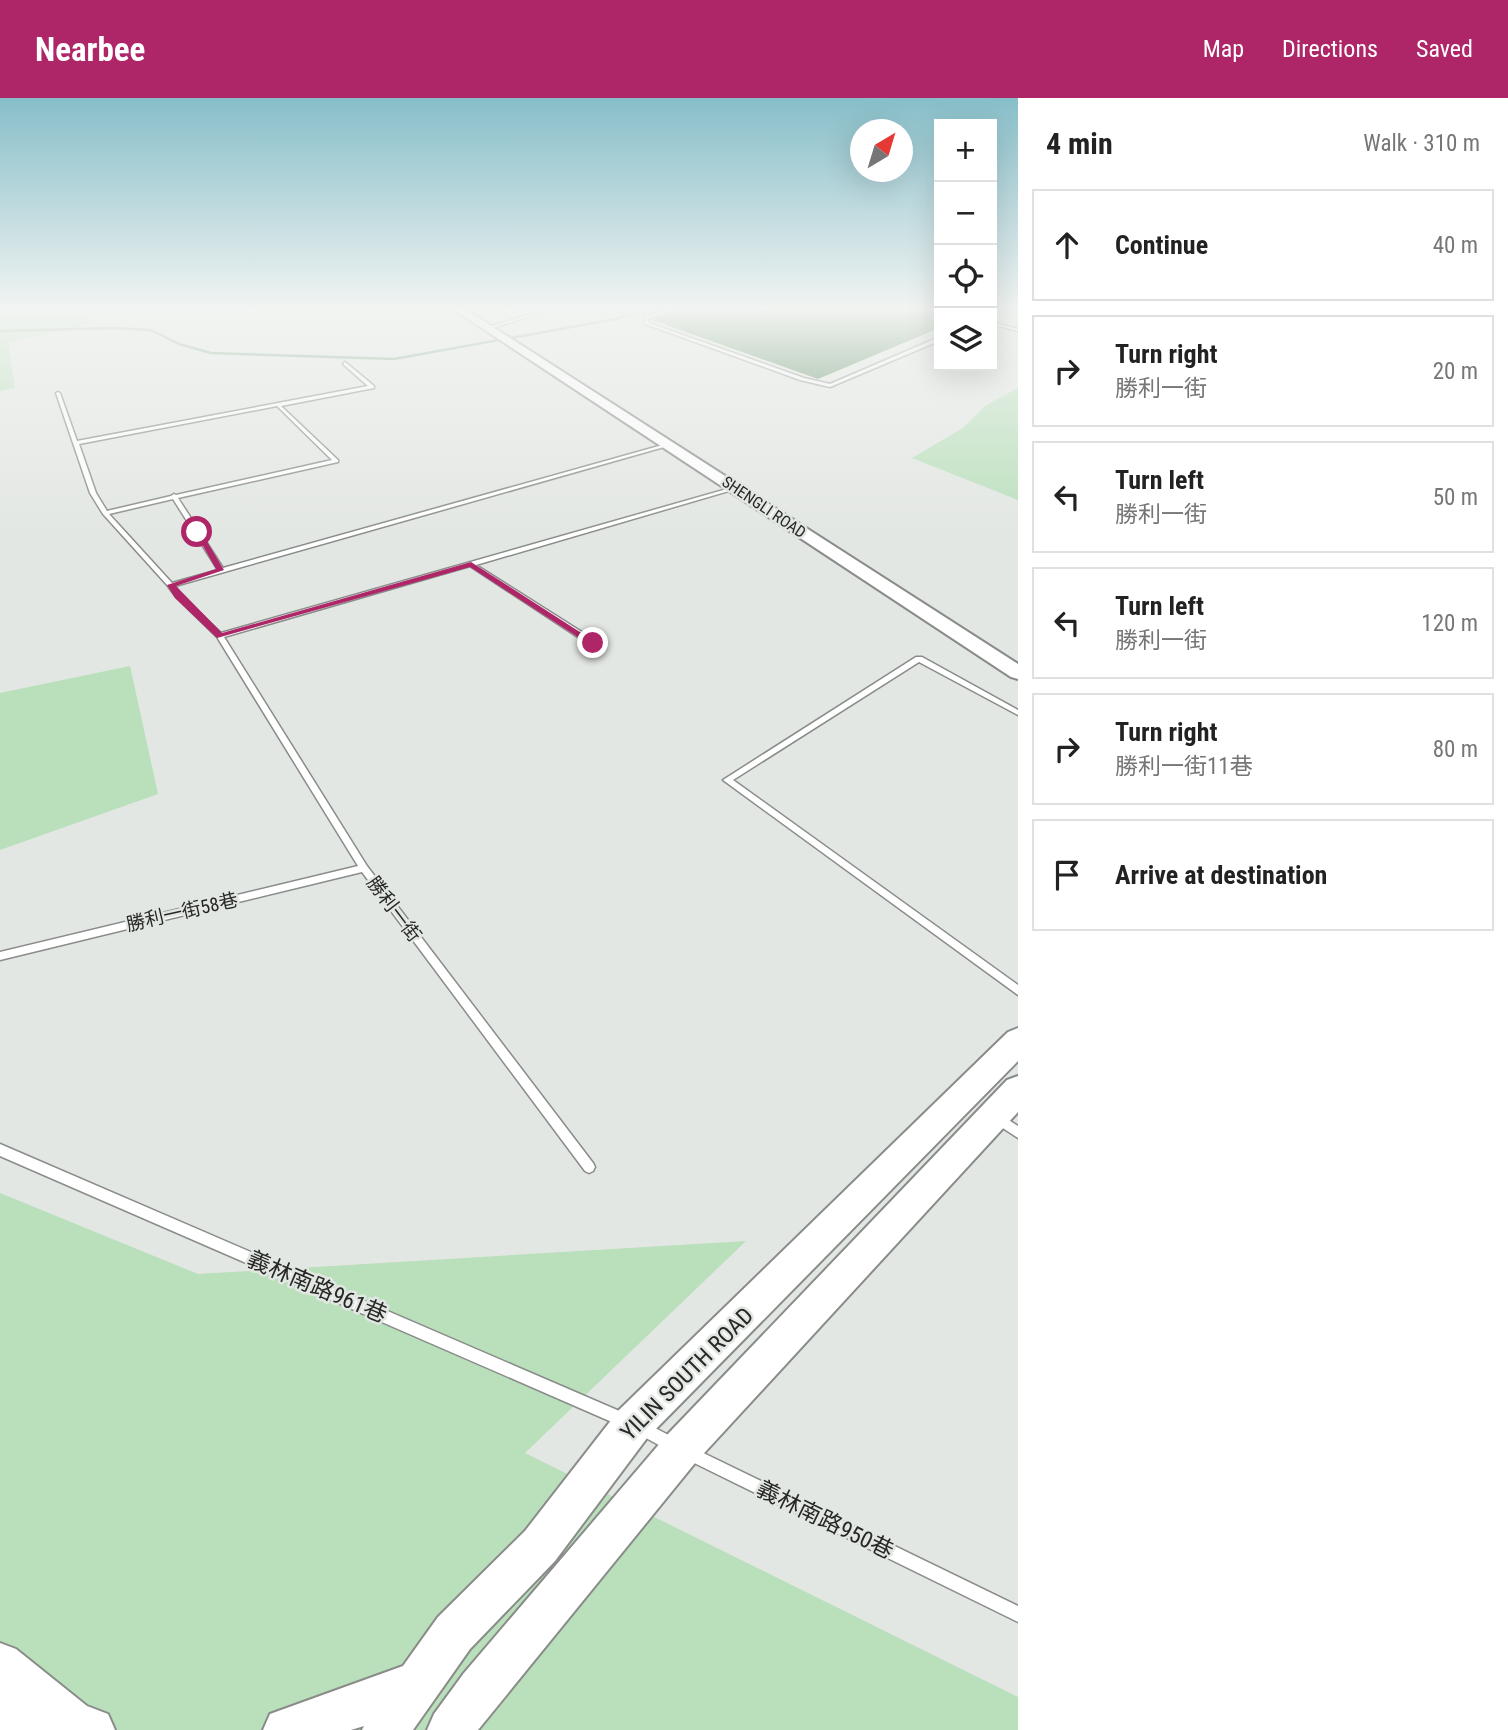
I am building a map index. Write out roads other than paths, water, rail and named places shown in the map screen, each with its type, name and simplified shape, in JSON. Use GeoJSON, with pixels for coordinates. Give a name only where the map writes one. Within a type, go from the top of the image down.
{"type":"FeatureCollection","features":[{"type":"Feature","properties":{"kind":"street","name":"SHENGLI ROAD"},"geometry":{"type":"LineString","coordinates":[[577,385],[1018,673]]}},
{"type":"Feature","properties":{"kind":"street","name":"YILIN SOUTH ROAD"},"geometry":{"type":"LineString","coordinates":[[385,1730],[454,1633],[540,1546],[633,1424],[1018,1041]]}},
{"type":"Feature","properties":{"kind":"street"},"geometry":{"type":"LineString","coordinates":[[450,1730],[480,1689],[681,1449],[1010,1113]]}},
{"type":"Feature","properties":{"kind":"street"},"geometry":{"type":"LineString","coordinates":[[0,1665],[76,1726],[92,1730]]}},
{"type":"Feature","properties":{"kind":"street"},"geometry":{"type":"LineString","coordinates":[[286,1730],[417,1684]]}},
{"type":"Feature","properties":{"kind":"street"},"geometry":{"type":"LineString","coordinates":[[0,1686],[24,1730]]}},
{"type":"Feature","properties":{"kind":"lane"},"geometry":{"type":"LineString","coordinates":[[75,443],[279,406],[372,387],[370,385]]}},
{"type":"Feature","properties":{"kind":"lane","name":"勝利一街"},"geometry":{"type":"LineString","coordinates":[[58,393],[93,493],[105,513],[178,596],[220,636],[364,868],[589,1167]]}},
{"type":"Feature","properties":{"kind":"lane"},"geometry":{"type":"LineString","coordinates":[[105,513],[336,461],[279,406]]}},
{"type":"Feature","properties":{"kind":"lane"},"geometry":{"type":"LineString","coordinates":[[171,585],[668,445]]}},
{"type":"Feature","properties":{"kind":"lane"},"geometry":{"type":"LineString","coordinates":[[220,636],[736,488]]}},
{"type":"Feature","properties":{"kind":"lane"},"geometry":{"type":"LineString","coordinates":[[174,496],[220,570]]}},
{"type":"Feature","properties":{"kind":"lane"},"geometry":{"type":"LineString","coordinates":[[471,564],[593,643]]}},
{"type":"Feature","properties":{"kind":"lane"},"geometry":{"type":"LineString","coordinates":[[1018,713],[919,659],[727,780],[1018,991]]}},
{"type":"Feature","properties":{"kind":"lane","name":"勝利一街58巷"},"geometry":{"type":"LineString","coordinates":[[0,956],[364,868]]}},
{"type":"Feature","properties":{"kind":"lane","name":"義林南路961巷"},"geometry":{"type":"LineString","coordinates":[[0,1150],[633,1424]]}},
{"type":"Feature","properties":{"kind":"lane","name":"義林南路950巷"},"geometry":{"type":"LineString","coordinates":[[633,1424],[1018,1614]]}}]}
